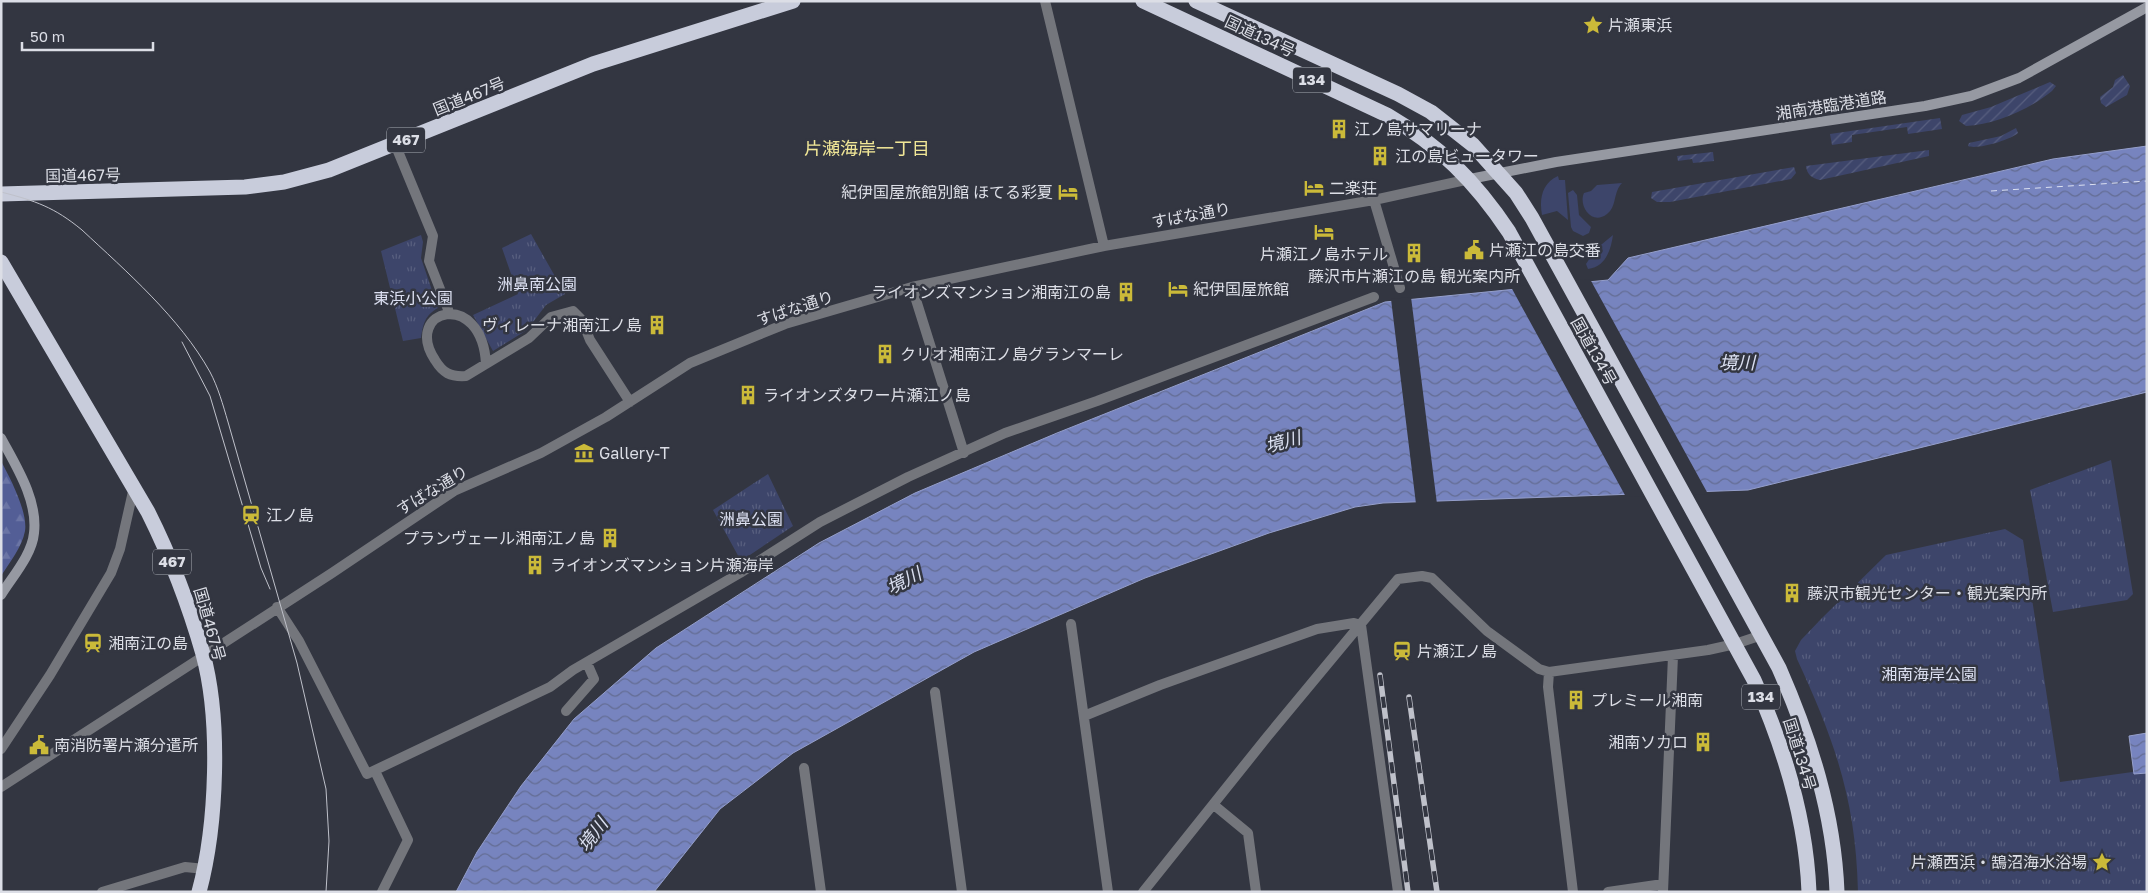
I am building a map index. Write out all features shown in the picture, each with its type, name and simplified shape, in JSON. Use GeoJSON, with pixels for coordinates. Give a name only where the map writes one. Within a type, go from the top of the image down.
{"type":"FeatureCollection","features":[{"type":"Feature","properties":{"kind":"highway","name":"国道467号"},"geometry":{"type":"LineString","coordinates":[[1,194],[245,187],[284,182],[329,170],[593,64],[793,1]]}},
{"type":"Feature","properties":{"kind":"highway","name":"国道134号"},"geometry":{"type":"LineString","coordinates":[[1143,1],[1388,115],[1415,131],[1455,164],[1491,204],[1509,232],[1735,644],[1762,698],[1784,754],[1799,812],[1808,868],[1809,892]]}},
{"type":"Feature","properties":{"kind":"highway","name":"国道134号"},"geometry":{"type":"LineString","coordinates":[[1196,1],[1398,94],[1431,112],[1473,145],[1516,193],[1560,268],[1762,635],[1783,677],[1810,743],[1826,805],[1836,866],[1837,892]]}},
{"type":"Feature","properties":{"kind":"highway","name":"国道467号"},"geometry":{"type":"LineString","coordinates":[[3,267],[134,487],[164,544],[175,570],[203,655],[210,693],[215,749],[210,829],[199,892]]}},
{"type":"Feature","properties":{"kind":"street"},"geometry":{"type":"LineString","coordinates":[[1045,1],[1104,246]]}},
{"type":"Feature","properties":{"kind":"street","name":"湘南港臨港道路"},"geometry":{"type":"LineString","coordinates":[[1470,179],[1499,172],[1925,106],[1971,96],[2019,78],[2147,7]]}},
{"type":"Feature","properties":{"kind":"street"},"geometry":{"type":"LineString","coordinates":[[395,144],[433,236],[429,261],[449,312]]}},
{"type":"Feature","properties":{"kind":"street","name":"すばな通り"},"geometry":{"type":"LineString","coordinates":[[1,787],[454,491],[541,453],[630,402],[690,364],[785,324],[912,287],[1104,246],[1374,200],[1470,179]]}},
{"type":"Feature","properties":{"kind":"street"},"geometry":{"type":"LineString","coordinates":[[1374,200],[1400,288]]}},
{"type":"Feature","properties":{"kind":"street"},"geometry":{"type":"LineString","coordinates":[[912,287],[964,453]]}},
{"type":"Feature","properties":{"kind":"street"},"geometry":{"type":"LineString","coordinates":[[277,608],[299,640],[367,774],[550,687],[573,670],[740,573],[820,522],[860,500],[1005,433],[1097,402],[1374,297]]}},
{"type":"Feature","properties":{"kind":"street"},"geometry":{"type":"LineString","coordinates":[[486,364],[485,348],[470,321],[460,315],[449,312],[438,316],[430,324],[426,340],[430,352],[442,370],[454,377],[466,376],[486,364],[529,338],[552,317],[573,311],[582,320],[590,340],[630,402]]}},
{"type":"Feature","properties":{"kind":"street"},"geometry":{"type":"LineString","coordinates":[[1,438],[26,489],[33,512],[34,534],[29,550],[1,595]]}},
{"type":"Feature","properties":{"kind":"street"},"geometry":{"type":"LineString","coordinates":[[1,749],[50,675],[111,572],[120,548],[134,487]]}},
{"type":"Feature","properties":{"kind":"street"},"geometry":{"type":"LineString","coordinates":[[1143,892],[1394,582],[1402,578],[1422,576],[1432,578],[1487,631],[1540,669],[1548,672],[1673,656],[1735,644],[1762,635]]}},
{"type":"Feature","properties":{"kind":"street"},"geometry":{"type":"LineString","coordinates":[[1084,716],[1160,685],[1317,630],[1354,623],[1361,625]]}},
{"type":"Feature","properties":{"kind":"street"},"geometry":{"type":"LineString","coordinates":[[1071,624],[1108,892]]}},
{"type":"Feature","properties":{"kind":"street"},"geometry":{"type":"LineString","coordinates":[[1361,625],[1395,891]]}},
{"type":"Feature","properties":{"kind":"street"},"geometry":{"type":"LineString","coordinates":[[1608,892],[1663,888],[1673,656]]}},
{"type":"Feature","properties":{"kind":"street"},"geometry":{"type":"LineString","coordinates":[[566,711],[594,679],[587,663]]}},
{"type":"Feature","properties":{"kind":"street"},"geometry":{"type":"LineString","coordinates":[[1548,672],[1548,687],[1573,892]]}},
{"type":"Feature","properties":{"kind":"street"},"geometry":{"type":"LineString","coordinates":[[935,692],[962,892]]}},
{"type":"Feature","properties":{"kind":"street"},"geometry":{"type":"LineString","coordinates":[[804,768],[821,892]]}},
{"type":"Feature","properties":{"kind":"street"},"geometry":{"type":"LineString","coordinates":[[375,770],[408,840],[382,892]]}},
{"type":"Feature","properties":{"kind":"street"},"geometry":{"type":"LineString","coordinates":[[1214,805],[1248,833],[1256,892]]}},
{"type":"Feature","properties":{"kind":"street"},"geometry":{"type":"LineString","coordinates":[[102,892],[185,867],[204,869]]}},
{"type":"Feature","properties":{"kind":"green space"},"geometry":{"type":"Polygon","coordinates":[[[2123,75],[2130,86],[2127,95],[2106,107],[2101,103],[2100,97],[2113,87],[2115,80],[2123,75]]]}},
{"type":"Feature","properties":{"kind":"green space"},"geometry":{"type":"Polygon","coordinates":[[[2050,82],[2056,86],[2052,91],[2012,115],[1977,125],[1966,126],[1959,121],[1962,115],[1991,107],[2050,82]]]}},
{"type":"Feature","properties":{"kind":"green space"},"geometry":{"type":"Polygon","coordinates":[[[1940,118],[1942,129],[1908,134],[1907,127],[1852,135],[1852,142],[1832,145],[1830,134],[1940,118]]]}},
{"type":"Feature","properties":{"kind":"green space"},"geometry":{"type":"Polygon","coordinates":[[[2016,128],[2018,133],[2001,141],[1978,147],[1968,146],[1969,143],[2001,136],[2016,128]]]}},
{"type":"Feature","properties":{"kind":"green space"},"geometry":{"type":"Polygon","coordinates":[[[1929,150],[1929,156],[1820,180],[1810,176],[1806,166],[1929,150]]]}},
{"type":"Feature","properties":{"kind":"green space"},"geometry":{"type":"Polygon","coordinates":[[[1713,152],[1714,161],[1693,163],[1692,159],[1678,161],[1677,156],[1713,152]]]}},
{"type":"Feature","properties":{"kind":"green space"},"geometry":{"type":"Polygon","coordinates":[[[1794,167],[1796,173],[1791,179],[1670,202],[1657,202],[1651,198],[1652,192],[1794,167]]]}},
{"type":"Feature","properties":{"kind":"green space"},"geometry":{"type":"Polygon","coordinates":[[[1558,176],[1559,180],[1565,180],[1568,220],[1557,211],[1542,215],[1541,203],[1545,187],[1558,176]]]}},
{"type":"Feature","properties":{"kind":"green space"},"geometry":{"type":"Polygon","coordinates":[[[1622,183],[1607,214],[1596,218],[1588,213],[1583,203],[1584,193],[1591,191],[1597,185],[1622,183]]]}},
{"type":"Feature","properties":{"kind":"green space"},"geometry":{"type":"Polygon","coordinates":[[[1573,190],[1577,195],[1579,215],[1591,227],[1589,233],[1583,236],[1573,231],[1571,227],[1568,193],[1573,190]]]}},
{"type":"Feature","properties":{"kind":"green space","name":"洲鼻南公園"},"geometry":{"type":"Polygon","coordinates":[[[531,234],[565,294],[546,305],[527,330],[493,351],[473,315],[518,294],[502,248],[531,234]]]}},
{"type":"Feature","properties":{"kind":"green space","name":"東浜小公園"},"geometry":{"type":"Polygon","coordinates":[[[421,235],[423,242],[421,258],[438,308],[425,320],[421,338],[403,341],[381,251],[421,235]]]}},
{"type":"Feature","properties":{"kind":"green space"},"geometry":{"type":"Polygon","coordinates":[[[1613,235],[1611,246],[1603,261],[1594,268],[1588,269],[1586,264],[1596,249],[1613,235]]]}},
{"type":"Feature","properties":{"kind":"green space"},"geometry":{"type":"Polygon","coordinates":[[[2111,460],[2133,594],[2127,600],[2053,612],[2030,490],[2111,460]]]}},
{"type":"Feature","properties":{"kind":"green space"},"geometry":{"type":"Polygon","coordinates":[[[1,461],[21,505],[24,514],[25,531],[21,543],[1,576],[1,461]]]}},
{"type":"Feature","properties":{"kind":"green space","name":"洲鼻公園"},"geometry":{"type":"Polygon","coordinates":[[[768,474],[793,526],[741,561],[713,510],[768,474]]]}},
{"type":"Feature","properties":{"kind":"green space","name":"湘南海岸公園"},"geometry":{"type":"Polygon","coordinates":[[[2005,529],[2023,540],[2060,782],[2147,770],[2147,892],[1858,892],[1853,829],[1841,772],[1822,717],[1795,651],[1801,640],[1886,555],[2005,529]]]}},
{"type":"Feature","properties":{"kind":"water","name":"境川"},"geometry":{"type":"Polygon","coordinates":[[[2147,146],[2147,392],[1748,490],[1383,503],[1355,507],[1269,533],[1145,578],[974,652],[793,753],[720,809],[654,892],[456,892],[477,852],[521,786],[574,719],[656,648],[819,543],[915,493],[1057,433],[1385,302],[1608,280],[1628,258],[2053,159],[2147,146]]]}},
{"type":"Feature","properties":{"kind":"water"},"geometry":{"type":"Polygon","coordinates":[[[2147,733],[2147,773],[2134,774],[2129,736],[2147,733]]]}},
{"type":"Feature","properties":{"kind":"pier"},"geometry":{"type":"Polygon","coordinates":[[[1590,279],[1708,494],[1626,497],[1511,287],[1590,279]]]}},
{"type":"Feature","properties":{"kind":"pier"},"geometry":{"type":"Polygon","coordinates":[[[1411,297],[1437,504],[1416,504],[1391,299],[1411,297]]]}},
{"type":"Feature","properties":{"kind":"ferry route"},"geometry":{"type":"LineString","coordinates":[[1991,191],[2147,181]]}},
{"type":"Feature","properties":{"kind":"tram line"},"geometry":{"type":"LineString","coordinates":[[1,192],[24,198],[53,210],[82,230],[168,314],[198,352],[213,378],[226,416],[297,663],[326,789],[329,841],[326,892]]}},
{"type":"Feature","properties":{"kind":"tram line"},"geometry":{"type":"LineString","coordinates":[[182,342],[210,396],[261,568],[270,589]]}},
{"type":"Feature","properties":{"kind":"railway"},"geometry":{"type":"LineString","coordinates":[[1380,675],[1408,892]]}},
{"type":"Feature","properties":{"kind":"railway"},"geometry":{"type":"LineString","coordinates":[[1409,697],[1437,892]]}},
{"type":"Feature","properties":{"kind":"place","name":"片瀬東浜"},"geometry":{"type":"Point","coordinates":[1593,25]}},
{"type":"Feature","properties":{"kind":"place","name":"江ノ島サマリーナ"},"geometry":{"type":"Point","coordinates":[1339,129]}},
{"type":"Feature","properties":{"kind":"place","name":"江の島ビュータワー"},"geometry":{"type":"Point","coordinates":[1380,156]}},
{"type":"Feature","properties":{"kind":"place","name":"二楽荘"},"geometry":{"type":"Point","coordinates":[1314,188]}},
{"type":"Feature","properties":{"kind":"place","name":"紀伊国屋旅館別館 ほてる彩夏"},"geometry":{"type":"Point","coordinates":[1068,192]}},
{"type":"Feature","properties":{"kind":"place","name":"片瀬江ノ島ホテル"},"geometry":{"type":"Point","coordinates":[1324,232]}},
{"type":"Feature","properties":{"kind":"place","name":"片瀬江の島交番"},"geometry":{"type":"Point","coordinates":[1474,250]}},
{"type":"Feature","properties":{"kind":"place","name":"藤沢市片瀬江の島 観光案内所"},"geometry":{"type":"Point","coordinates":[1414,253]}},
{"type":"Feature","properties":{"kind":"place","name":"紀伊国屋旅館"},"geometry":{"type":"Point","coordinates":[1178,289]}},
{"type":"Feature","properties":{"kind":"place","name":"ライオンズマンション湘南江の島"},"geometry":{"type":"Point","coordinates":[1126,292]}},
{"type":"Feature","properties":{"kind":"place","name":"ヴィレーナ湘南江ノ島"},"geometry":{"type":"Point","coordinates":[657,325]}},
{"type":"Feature","properties":{"kind":"place","name":"クリオ湘南江ノ島グランマーレ"},"geometry":{"type":"Point","coordinates":[885,354]}},
{"type":"Feature","properties":{"kind":"place","name":"ライオンズタワー片瀬江ノ島"},"geometry":{"type":"Point","coordinates":[748,395]}},
{"type":"Feature","properties":{"kind":"place","name":"Gallery-T"},"geometry":{"type":"Point","coordinates":[584,453]}},
{"type":"Feature","properties":{"kind":"place","name":"江ノ島"},"geometry":{"type":"Point","coordinates":[251,515]}},
{"type":"Feature","properties":{"kind":"place","name":"プランヴェール湘南江ノ島"},"geometry":{"type":"Point","coordinates":[610,538]}},
{"type":"Feature","properties":{"kind":"place","name":"ライオンズマンション片瀬海岸"},"geometry":{"type":"Point","coordinates":[535,565]}},
{"type":"Feature","properties":{"kind":"place","name":"藤沢市観光センター・観光案内所"},"geometry":{"type":"Point","coordinates":[1792,593]}},
{"type":"Feature","properties":{"kind":"place","name":"湘南江の島"},"geometry":{"type":"Point","coordinates":[93,643]}},
{"type":"Feature","properties":{"kind":"place","name":"片瀬江ノ島"},"geometry":{"type":"Point","coordinates":[1402,651]}},
{"type":"Feature","properties":{"kind":"place","name":"プレミール湘南"},"geometry":{"type":"Point","coordinates":[1576,700]}},
{"type":"Feature","properties":{"kind":"place","name":"湘南ソカロ"},"geometry":{"type":"Point","coordinates":[1703,742]}},
{"type":"Feature","properties":{"kind":"place","name":"南消防署片瀬分遣所"},"geometry":{"type":"Point","coordinates":[39,745]}},
{"type":"Feature","properties":{"kind":"place","name":"片瀬西浜・鵠沼海水浴場"},"geometry":{"type":"Point","coordinates":[2102,862]}},
{"type":"Feature","properties":{"kind":"district","name":"片瀬海岸一丁目"},"geometry":{"type":"Point","coordinates":[867,149]}}]}
